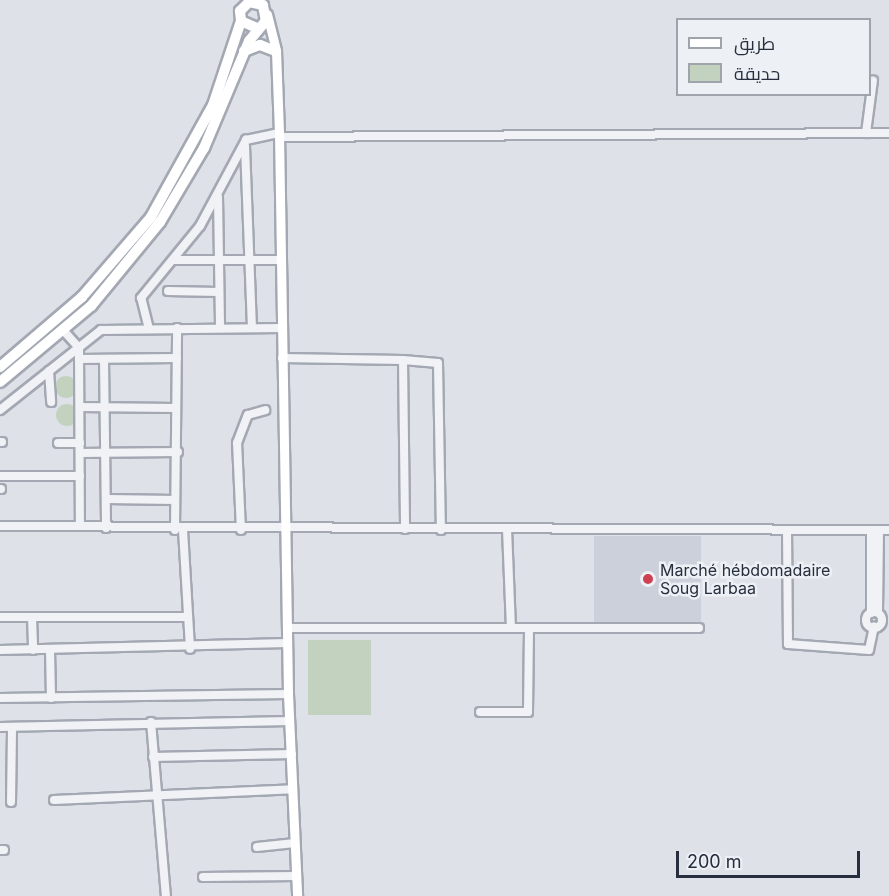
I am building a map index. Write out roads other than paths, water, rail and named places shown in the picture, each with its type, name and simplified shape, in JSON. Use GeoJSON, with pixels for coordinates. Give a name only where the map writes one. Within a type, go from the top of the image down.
{"type":"FeatureCollection","features":[{"type":"Feature","properties":{"kind":"highway"},"geometry":{"type":"LineString","coordinates":[[0,366],[82,297],[151,217],[213,105],[246,2],[265,6],[259,27],[244,51],[204,148],[178,194],[114,281],[63,330],[0,382]]}},
{"type":"Feature","properties":{"kind":"highway"},"geometry":{"type":"LineString","coordinates":[[241,21],[259,27]]}},
{"type":"Feature","properties":{"kind":"highway"},"geometry":{"type":"LineString","coordinates":[[244,51],[260,45],[276,51]]}},
{"type":"Feature","properties":{"kind":"main road"},"geometry":{"type":"LineString","coordinates":[[265,6],[276,51],[280,135],[288,694],[297,896]]}},
{"type":"Feature","properties":{"kind":"main road"},"geometry":{"type":"LineString","coordinates":[[259,27],[274,36]]}},
{"type":"Feature","properties":{"kind":"street"},"geometry":{"type":"LineString","coordinates":[[871,95],[873,80]]}},
{"type":"Feature","properties":{"kind":"street"},"geometry":{"type":"LineString","coordinates":[[866,133],[871,96]]}},
{"type":"Feature","properties":{"kind":"street"},"geometry":{"type":"LineString","coordinates":[[149,329],[141,298],[174,260],[218,196],[245,143],[253,135],[889,133]]}},
{"type":"Feature","properties":{"kind":"street"},"geometry":{"type":"LineString","coordinates":[[245,143],[252,327]]}},
{"type":"Feature","properties":{"kind":"street"},"geometry":{"type":"LineString","coordinates":[[218,196],[220,328]]}},
{"type":"Feature","properties":{"kind":"street"},"geometry":{"type":"LineString","coordinates":[[174,260],[282,260]]}},
{"type":"Feature","properties":{"kind":"street"},"geometry":{"type":"LineString","coordinates":[[168,291],[219,292]]}},
{"type":"Feature","properties":{"kind":"street"},"geometry":{"type":"LineString","coordinates":[[177,328],[178,452],[175,500],[190,649]]}},
{"type":"Feature","properties":{"kind":"street"},"geometry":{"type":"LineString","coordinates":[[0,410],[104,329],[282,328]]}},
{"type":"Feature","properties":{"kind":"street"},"geometry":{"type":"LineString","coordinates":[[63,330],[79,348],[80,526]]}},
{"type":"Feature","properties":{"kind":"street"},"geometry":{"type":"LineString","coordinates":[[79,360],[177,358]]}},
{"type":"Feature","properties":{"kind":"street"},"geometry":{"type":"LineString","coordinates":[[282,358],[403,360],[438,363],[441,530]]}},
{"type":"Feature","properties":{"kind":"street"},"geometry":{"type":"LineString","coordinates":[[104,359],[108,454],[106,528]]}},
{"type":"Feature","properties":{"kind":"street"},"geometry":{"type":"LineString","coordinates":[[403,360],[405,529]]}},
{"type":"Feature","properties":{"kind":"street"},"geometry":{"type":"LineString","coordinates":[[49,371],[51,402]]}},
{"type":"Feature","properties":{"kind":"street"},"geometry":{"type":"LineString","coordinates":[[80,407],[176,408]]}},
{"type":"Feature","properties":{"kind":"street"},"geometry":{"type":"LineString","coordinates":[[241,530],[237,443],[248,415],[265,410]]}},
{"type":"Feature","properties":{"kind":"street"},"geometry":{"type":"LineString","coordinates":[[58,443],[80,443]]}},
{"type":"Feature","properties":{"kind":"street"},"geometry":{"type":"LineString","coordinates":[[80,453],[178,452]]}},
{"type":"Feature","properties":{"kind":"street"},"geometry":{"type":"LineString","coordinates":[[0,476],[80,476]]}},
{"type":"Feature","properties":{"kind":"street"},"geometry":{"type":"LineString","coordinates":[[107,500],[175,500]]}},
{"type":"Feature","properties":{"kind":"street"},"geometry":{"type":"LineString","coordinates":[[0,526],[179,530],[285,528],[889,530]]}},
{"type":"Feature","properties":{"kind":"street"},"geometry":{"type":"LineString","coordinates":[[507,529],[511,628]]}},
{"type":"Feature","properties":{"kind":"street"},"geometry":{"type":"LineString","coordinates":[[787,530],[788,644],[869,650],[881,625],[875,530]]}},
{"type":"Feature","properties":{"kind":"street"},"geometry":{"type":"LineString","coordinates":[[879,614],[867,621],[881,625]]}},
{"type":"Feature","properties":{"kind":"street"},"geometry":{"type":"LineString","coordinates":[[0,617],[188,617]]}},
{"type":"Feature","properties":{"kind":"street"},"geometry":{"type":"LineString","coordinates":[[32,617],[33,650]]}},
{"type":"Feature","properties":{"kind":"street"},"geometry":{"type":"LineString","coordinates":[[288,628],[699,628]]}},
{"type":"Feature","properties":{"kind":"street"},"geometry":{"type":"LineString","coordinates":[[480,712],[528,712],[529,629]]}},
{"type":"Feature","properties":{"kind":"street"},"geometry":{"type":"LineString","coordinates":[[0,650],[190,649],[288,643]]}},
{"type":"Feature","properties":{"kind":"street"},"geometry":{"type":"LineString","coordinates":[[50,650],[51,698]]}},
{"type":"Feature","properties":{"kind":"street"},"geometry":{"type":"LineString","coordinates":[[0,698],[288,694]]}},
{"type":"Feature","properties":{"kind":"street"},"geometry":{"type":"LineString","coordinates":[[151,722],[166,896]]}},
{"type":"Feature","properties":{"kind":"street"},"geometry":{"type":"LineString","coordinates":[[0,727],[151,722],[290,722]]}},
{"type":"Feature","properties":{"kind":"street"},"geometry":{"type":"LineString","coordinates":[[11,802],[12,727]]}},
{"type":"Feature","properties":{"kind":"street"},"geometry":{"type":"LineString","coordinates":[[153,757],[292,754]]}},
{"type":"Feature","properties":{"kind":"street"},"geometry":{"type":"LineString","coordinates":[[54,800],[293,789]]}},
{"type":"Feature","properties":{"kind":"street"},"geometry":{"type":"LineString","coordinates":[[257,847],[295,843]]}},
{"type":"Feature","properties":{"kind":"street"},"geometry":{"type":"LineString","coordinates":[[203,877],[296,876]]}},
{"type":"Feature","properties":{"kind":"place","name":"Marché hébdomadaire Soug Larbaa"},"geometry":{"type":"Point","coordinates":[648,579]}}]}
